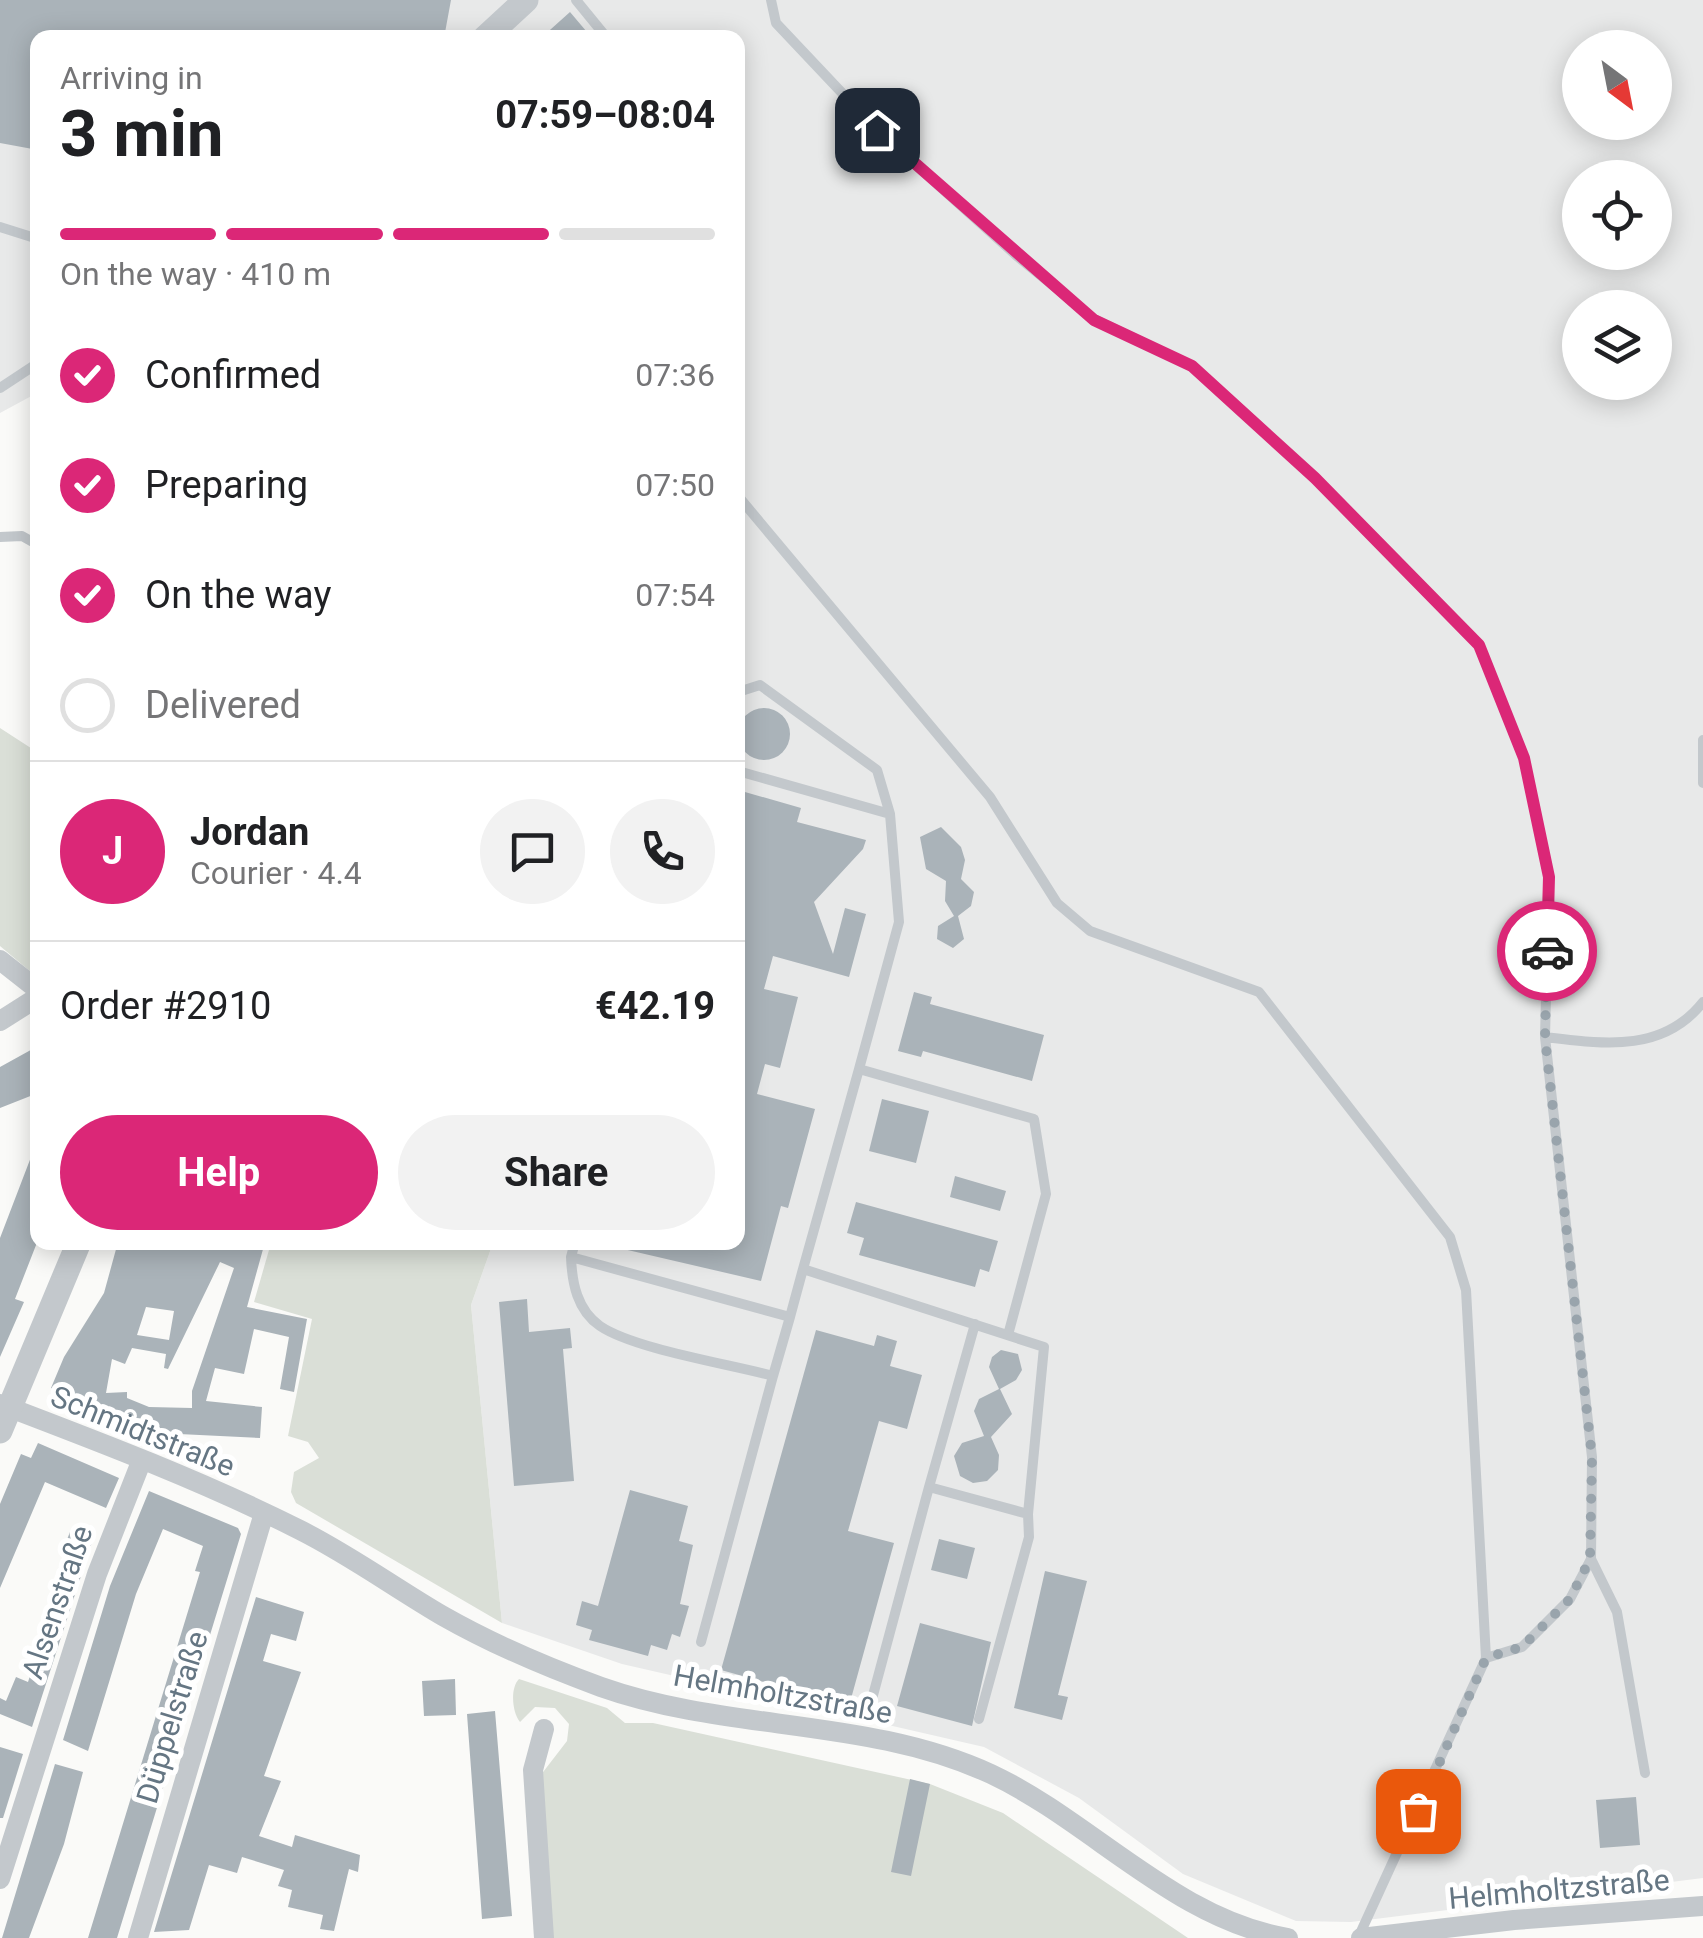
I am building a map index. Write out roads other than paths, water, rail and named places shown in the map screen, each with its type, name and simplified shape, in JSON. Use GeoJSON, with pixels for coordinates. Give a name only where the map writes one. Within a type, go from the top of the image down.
{"type":"FeatureCollection","features":[{"type":"Feature","properties":{"kind":"street"},"geometry":{"type":"LineString","coordinates":[[493,30],[524,2]]}},
{"type":"Feature","properties":{"kind":"street"},"geometry":{"type":"LineString","coordinates":[[0,960],[30,986]]}},
{"type":"Feature","properties":{"kind":"street"},"geometry":{"type":"LineString","coordinates":[[0,1021],[30,999]]}},
{"type":"Feature","properties":{"kind":"street"},"geometry":{"type":"LineString","coordinates":[[3,1414],[75,1250]]}},
{"type":"Feature","properties":{"kind":"street","name":"Schmidtstraße"},"geometry":{"type":"LineString","coordinates":[[3,1414],[141,1462],[264,1513]]}},
{"type":"Feature","properties":{"kind":"street","name":"Alsenstraße"},"geometry":{"type":"LineString","coordinates":[[0,1879],[97,1574],[141,1462]]}},
{"type":"Feature","properties":{"kind":"street","name":"Düppelstraße"},"geometry":{"type":"LineString","coordinates":[[138,1938],[264,1513]]}},
{"type":"Feature","properties":{"kind":"street","name":"Helmholtzstraße"},"geometry":{"type":"LineString","coordinates":[[264,1513],[508,1651],[602,1687],[688,1710],[861,1735],[933,1752],[992,1774],[1058,1810],[1183,1895],[1245,1927],[1288,1938]]}},
{"type":"Feature","properties":{"kind":"street"},"geometry":{"type":"LineString","coordinates":[[544,1730],[533,1770],[544,1938]]}},
{"type":"Feature","properties":{"kind":"street","name":"Helmholtzstraße"},"geometry":{"type":"LineString","coordinates":[[1359,1938],[1514,1920],[1703,1906]]}},
{"type":"Feature","properties":{"kind":"lane"},"geometry":{"type":"LineString","coordinates":[[576,0],[600,30]]}},
{"type":"Feature","properties":{"kind":"lane"},"geometry":{"type":"LineString","coordinates":[[772,0],[776,24],[877,130],[1094,320],[1192,366],[1315,478],[1479,645],[1524,758],[1549,877],[1545,1038],[1592,1457],[1590,1559],[1570,1599],[1522,1647],[1486,1658]]}},
{"type":"Feature","properties":{"kind":"lane"},"geometry":{"type":"LineString","coordinates":[[0,227],[30,236]]}},
{"type":"Feature","properties":{"kind":"lane"},"geometry":{"type":"LineString","coordinates":[[0,388],[30,368]]}},
{"type":"Feature","properties":{"kind":"lane"},"geometry":{"type":"LineString","coordinates":[[745,504],[990,796],[1057,903],[1090,931],[1259,992],[1450,1237],[1466,1290],[1486,1658],[1359,1938]]}},
{"type":"Feature","properties":{"kind":"lane"},"geometry":{"type":"LineString","coordinates":[[0,537],[22,536],[30,541]]}},
{"type":"Feature","properties":{"kind":"lane"},"geometry":{"type":"LineString","coordinates":[[701,1642],[899,922],[890,814],[877,770],[760,686],[745,690]]}},
{"type":"Feature","properties":{"kind":"lane"},"geometry":{"type":"LineString","coordinates":[[1703,740],[1703,783]]}},
{"type":"Feature","properties":{"kind":"lane"},"geometry":{"type":"LineString","coordinates":[[745,774],[890,814]]}},
{"type":"Feature","properties":{"kind":"lane"},"geometry":{"type":"LineString","coordinates":[[1545,1038],[1610,1044],[1662,1037],[1689,1020],[1703,1002]]}},
{"type":"Feature","properties":{"kind":"lane"},"geometry":{"type":"LineString","coordinates":[[860,1069],[1034,1118],[1046,1194],[1008,1335]]}},
{"type":"Feature","properties":{"kind":"lane"},"geometry":{"type":"LineString","coordinates":[[573,1250],[572,1282],[582,1308],[601,1326],[772,1376]]}},
{"type":"Feature","properties":{"kind":"lane"},"geometry":{"type":"LineString","coordinates":[[571,1257],[790,1317]]}},
{"type":"Feature","properties":{"kind":"lane"},"geometry":{"type":"LineString","coordinates":[[804,1269],[1044,1347],[1029,1537],[979,1719]]}},
{"type":"Feature","properties":{"kind":"lane"},"geometry":{"type":"LineString","coordinates":[[872,1699],[975,1324]]}},
{"type":"Feature","properties":{"kind":"lane"},"geometry":{"type":"LineString","coordinates":[[928,1487],[1028,1514]]}},
{"type":"Feature","properties":{"kind":"lane"},"geometry":{"type":"LineString","coordinates":[[1590,1559],[1618,1612],[1645,1773]]}}]}
